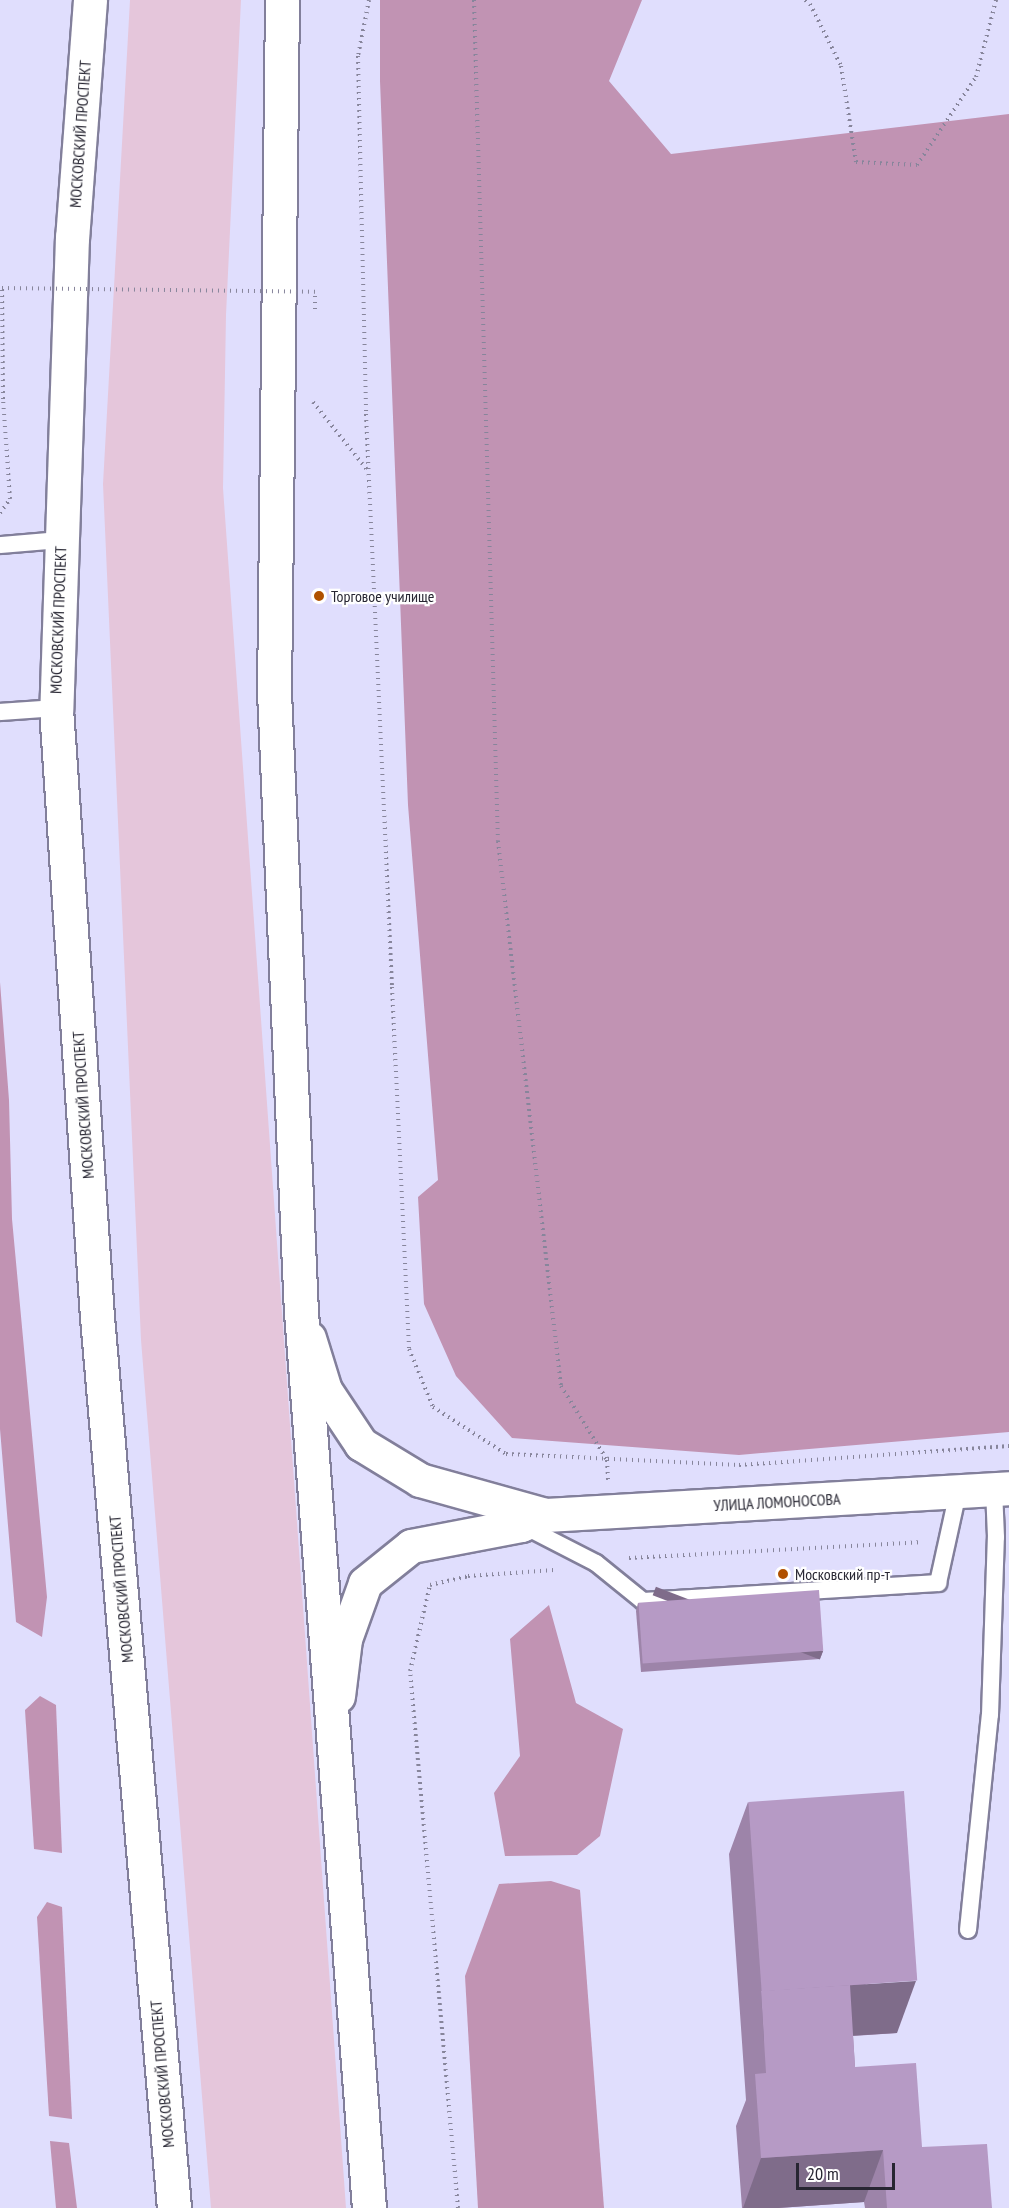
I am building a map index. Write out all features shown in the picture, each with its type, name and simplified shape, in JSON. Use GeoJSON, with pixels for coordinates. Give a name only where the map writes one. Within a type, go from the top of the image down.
{"type":"FeatureCollection","features":[{"type":"Feature","properties":{"kind":"main road","name":"МОСКОВСКИЙ ПРОСПЕКТ"},"geometry":{"type":"LineString","coordinates":[[90,0],[72,237],[56,708],[97,1317],[174,2208]]}},
{"type":"Feature","properties":{"kind":"main road"},"geometry":{"type":"LineString","coordinates":[[282,0],[274,692],[301,1312],[369,2208]]}},
{"type":"Feature","properties":{"kind":"main road","name":"УЛИЦА ЛОМОНОСОВА"},"geometry":{"type":"LineString","coordinates":[[301,1312],[325,1390],[361,1444],[420,1479],[533,1520]]}},
{"type":"Feature","properties":{"kind":"main road","name":"УЛИЦА ЛОМОНОСОВА"},"geometry":{"type":"LineString","coordinates":[[333,1745],[345,1639],[365,1583],[411,1546],[533,1520],[609,1512],[1001,1489]]}},
{"type":"Feature","properties":{"kind":"lane"},"geometry":{"type":"LineString","coordinates":[[0,545],[61,540]]}},
{"type":"Feature","properties":{"kind":"lane"},"geometry":{"type":"LineString","coordinates":[[0,712],[56,708]]}},
{"type":"Feature","properties":{"kind":"lane"},"geometry":{"type":"LineString","coordinates":[[968,1930],[990,1715],[996,1537],[1001,1489]]}},
{"type":"Feature","properties":{"kind":"lane"},"geometry":{"type":"LineString","coordinates":[[533,1520],[596,1563],[643,1601],[938,1583],[958,1492]]}},
{"type":"Feature","properties":{"kind":"path"},"geometry":{"type":"LineString","coordinates":[[369,0],[358,56],[369,471],[409,1349],[433,1407],[506,1454],[739,1465],[1009,1446]]}},
{"type":"Feature","properties":{"kind":"path"},"geometry":{"type":"LineString","coordinates":[[474,0],[498,841],[561,1386],[607,1460],[609,1512]]}},
{"type":"Feature","properties":{"kind":"path"},"geometry":{"type":"LineString","coordinates":[[805,0],[810,4],[841,66],[856,162],[917,165],[976,77],[996,0]]}},
{"type":"Feature","properties":{"kind":"path"},"geometry":{"type":"LineString","coordinates":[[0,513],[10,500],[1,399],[2,288],[315,292]]}},
{"type":"Feature","properties":{"kind":"path"},"geometry":{"type":"LineString","coordinates":[[313,402],[369,471]]}},
{"type":"Feature","properties":{"kind":"path"},"geometry":{"type":"LineString","coordinates":[[623,1558],[946,1540]]}},
{"type":"Feature","properties":{"kind":"path"},"geometry":{"type":"LineString","coordinates":[[458,2208],[410,1671],[430,1585],[468,1576],[538,1573]]}},
{"type":"Feature","properties":{"kind":"shaded area"},"geometry":{"type":"Polygon","coordinates":[[[130,0],[241,0],[226,315],[223,488],[346,2208],[211,2208],[141,1340],[103,484],[130,0]]]}},
{"type":"Feature","properties":{"kind":"shaded area"},"geometry":{"type":"Polygon","coordinates":[[[380,0],[642,0],[609,81],[671,154],[1009,114],[1009,1432],[739,1455],[512,1438],[456,1376],[424,1304],[418,1197],[438,1180],[408,805],[380,81],[380,0]]]}},
{"type":"Feature","properties":{"kind":"shaded area"},"geometry":{"type":"Polygon","coordinates":[[[0,982],[9,1100],[12,1219],[47,1597],[42,1637],[16,1622],[0,1429],[0,982]]]}},
{"type":"Feature","properties":{"kind":"shaded area"},"geometry":{"type":"Polygon","coordinates":[[[549,1605],[576,1703],[623,1729],[600,1836],[577,1855],[505,1856],[494,1793],[520,1756],[510,1639],[549,1605]]]}},
{"type":"Feature","properties":{"kind":"shaded area"},"geometry":{"type":"Polygon","coordinates":[[[40,1696],[56,1705],[62,1853],[34,1849],[25,1710],[40,1696]]]}},
{"type":"Feature","properties":{"kind":"shaded area"},"geometry":{"type":"Polygon","coordinates":[[[551,1881],[580,1890],[604,2208],[478,2208],[465,1976],[499,1884],[551,1881]]]}},
{"type":"Feature","properties":{"kind":"shaded area"},"geometry":{"type":"Polygon","coordinates":[[[47,1902],[62,1907],[72,2119],[49,2116],[37,1917],[47,1902]]]}},
{"type":"Feature","properties":{"kind":"shaded area"},"geometry":{"type":"Polygon","coordinates":[[[50,2141],[69,2143],[77,2208],[56,2208],[50,2141]]]}},
{"type":"Feature","properties":{"kind":"building"},"geometry":{"type":"Polygon","coordinates":[[[819,1590],[823,1651],[643,1663],[638,1603],[819,1590]]]}},
{"type":"Feature","properties":{"kind":"building"},"geometry":{"type":"Polygon","coordinates":[[[904,1791],[917,1981],[762,1991],[748,1802],[904,1791]]]}},
{"type":"Feature","properties":{"kind":"building"},"geometry":{"type":"Polygon","coordinates":[[[850,1985],[855,2067],[916,2063],[922,2147],[987,2144],[992,2208],[887,2208],[883,2150],[761,2158],[755,2074],[766,2073],[761,1991],[850,1985]]]}},
{"type":"Feature","properties":{"kind":"place","name":"Торговое училище"},"geometry":{"type":"Point","coordinates":[319,596]}},
{"type":"Feature","properties":{"kind":"place","name":"Московский пр-т"},"geometry":{"type":"Point","coordinates":[783,1574]}}]}
